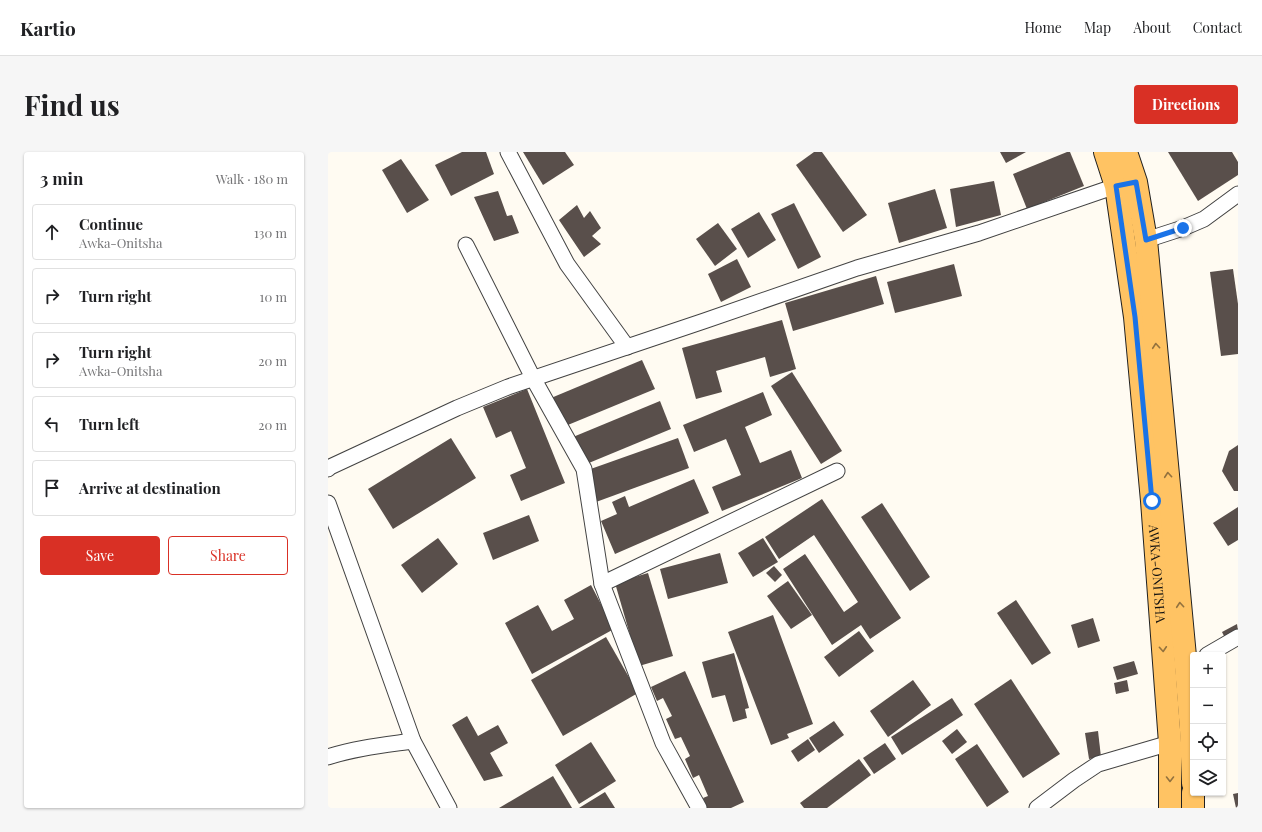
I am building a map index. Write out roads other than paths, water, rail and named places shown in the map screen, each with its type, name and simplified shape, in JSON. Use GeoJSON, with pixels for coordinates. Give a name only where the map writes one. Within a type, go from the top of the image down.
{"type":"FeatureCollection","features":[{"type":"Feature","properties":{"kind":"main road","name":"AWKA-ONITSHA"},"geometry":{"type":"LineString","coordinates":[[1106,152],[1126,184],[1146,240],[1190,665]]}},
{"type":"Feature","properties":{"kind":"main road","name":"AWKA-ONITSHA"},"geometry":{"type":"LineString","coordinates":[[1126,152],[1126,184],[1135,317],[1151,493],[1170,743],[1170,808]]}},
{"type":"Feature","properties":{"kind":"main road","name":"AWKA-ONITSHA"},"geometry":{"type":"LineString","coordinates":[[1190,688],[1192,760]]}},
{"type":"Feature","properties":{"kind":"main road"},"geometry":{"type":"LineString","coordinates":[[1193,796],[1194,808]]}},
{"type":"Feature","properties":{"kind":"street"},"geometry":{"type":"LineString","coordinates":[[508,152],[567,264],[627,347]]}},
{"type":"Feature","properties":{"kind":"street"},"geometry":{"type":"LineString","coordinates":[[329,466],[457,408],[533,378],[857,268],[979,233],[1126,184]]}},
{"type":"Feature","properties":{"kind":"street"},"geometry":{"type":"LineString","coordinates":[[1146,240],[1183,228],[1204,219],[1238,194]]}},
{"type":"Feature","properties":{"kind":"street"},"geometry":{"type":"LineString","coordinates":[[466,245],[533,378],[584,469],[602,584],[662,743],[699,808]]}},
{"type":"Feature","properties":{"kind":"street"},"geometry":{"type":"LineString","coordinates":[[602,584],[836,470]]}},
{"type":"Feature","properties":{"kind":"street"},"geometry":{"type":"LineString","coordinates":[[328,503],[414,741],[449,808]]}},
{"type":"Feature","properties":{"kind":"street"},"geometry":{"type":"LineString","coordinates":[[1212,652],[1238,637]]}},
{"type":"Feature","properties":{"kind":"street"},"geometry":{"type":"LineString","coordinates":[[328,757],[378,746],[414,741]]}},
{"type":"Feature","properties":{"kind":"street"},"geometry":{"type":"LineString","coordinates":[[1037,808],[1098,764],[1170,743]]}}]}
